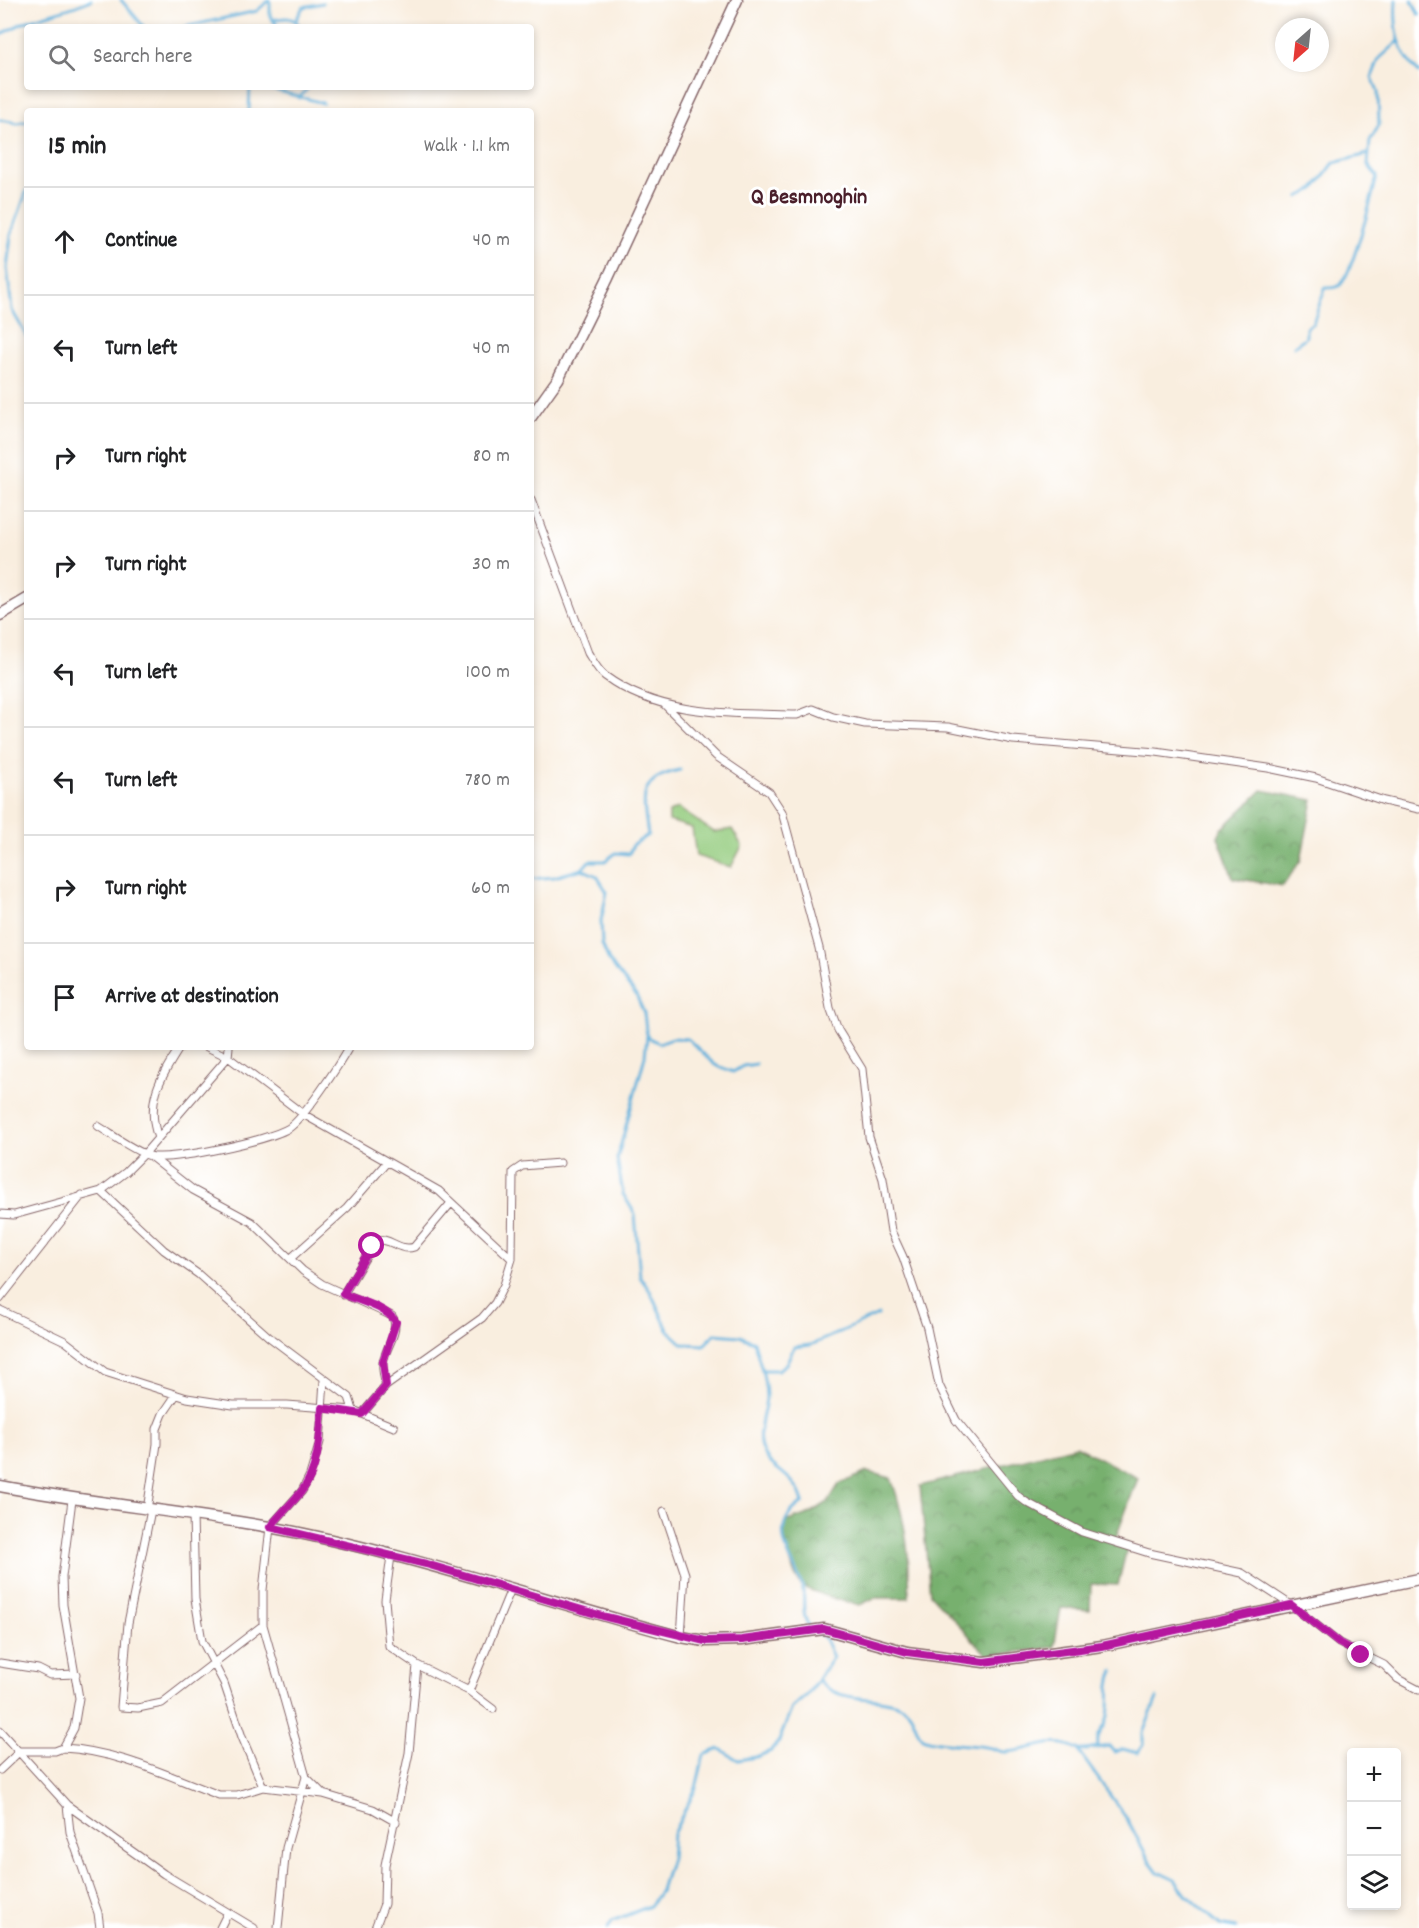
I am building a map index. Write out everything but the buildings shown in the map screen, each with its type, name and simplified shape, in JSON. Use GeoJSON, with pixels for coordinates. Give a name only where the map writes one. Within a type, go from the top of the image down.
{"type":"FeatureCollection","features":[{"type":"Feature","properties":{"kind":"street"},"geometry":{"type":"LineString","coordinates":[[534,413],[558,379],[603,288],[736,0]]}},
{"type":"Feature","properties":{"kind":"street"},"geometry":{"type":"LineString","coordinates":[[534,508],[588,653],[603,675],[644,697],[665,705],[693,710],[797,715],[813,709],[833,717],[865,724],[948,727],[1013,740],[1166,753],[1316,778],[1384,801],[1419,809]]}},
{"type":"Feature","properties":{"kind":"street"},"geometry":{"type":"LineString","coordinates":[[0,615],[24,601]]}},
{"type":"Feature","properties":{"kind":"street"},"geometry":{"type":"LineString","coordinates":[[665,705],[716,756],[770,792],[782,813],[819,948],[830,1008],[838,1030],[862,1069],[869,1137],[883,1179],[891,1231],[903,1257],[927,1328],[939,1385],[956,1420],[1018,1496],[1026,1502],[1082,1532],[1149,1553],[1242,1573],[1291,1605],[1339,1643],[1379,1663],[1398,1679],[1419,1690]]}},
{"type":"Feature","properties":{"kind":"street"},"geometry":{"type":"LineString","coordinates":[[158,1138],[153,1124],[154,1100],[166,1068],[178,1050]]}},
{"type":"Feature","properties":{"kind":"street"},"geometry":{"type":"LineString","coordinates":[[213,1050],[228,1057],[303,1114],[439,1191],[512,1259]]}},
{"type":"Feature","properties":{"kind":"street"},"geometry":{"type":"LineString","coordinates":[[0,1214],[14,1215],[101,1191],[148,1154],[158,1138],[228,1057],[229,1050]]}},
{"type":"Feature","properties":{"kind":"street"},"geometry":{"type":"LineString","coordinates":[[148,1154],[218,1150],[290,1128],[303,1114],[347,1050]]}},
{"type":"Feature","properties":{"kind":"street"},"geometry":{"type":"LineString","coordinates":[[98,1126],[148,1154],[193,1190],[252,1222],[303,1271],[343,1294],[392,1316],[396,1322],[383,1362],[386,1386]]}},
{"type":"Feature","properties":{"kind":"street"},"geometry":{"type":"LineString","coordinates":[[291,1258],[347,1208],[387,1162]]}},
{"type":"Feature","properties":{"kind":"street"},"geometry":{"type":"LineString","coordinates":[[362,1414],[386,1386],[490,1311],[504,1285],[512,1259],[513,1172],[522,1166],[560,1162]]}},
{"type":"Feature","properties":{"kind":"street"},"geometry":{"type":"LineString","coordinates":[[101,1191],[164,1250],[198,1274],[269,1337],[349,1397],[353,1410]]}},
{"type":"Feature","properties":{"kind":"street"},"geometry":{"type":"LineString","coordinates":[[0,1299],[83,1195]]}},
{"type":"Feature","properties":{"kind":"street"},"geometry":{"type":"LineString","coordinates":[[343,1294],[376,1240],[382,1239],[404,1249],[414,1247],[451,1203]]}},
{"type":"Feature","properties":{"kind":"street"},"geometry":{"type":"LineString","coordinates":[[0,1310],[65,1341],[105,1372],[176,1395],[233,1405],[353,1410],[394,1427]]}},
{"type":"Feature","properties":{"kind":"street"},"geometry":{"type":"LineString","coordinates":[[323,1794],[306,1777],[263,1625],[263,1590],[270,1527],[302,1491],[310,1475],[320,1442],[324,1380]]}},
{"type":"Feature","properties":{"kind":"street"},"geometry":{"type":"LineString","coordinates":[[176,1395],[163,1414],[157,1430],[149,1510],[128,1623],[121,1707],[138,1708],[162,1703],[263,1625]]}},
{"type":"Feature","properties":{"kind":"street"},"geometry":{"type":"LineString","coordinates":[[0,1486],[72,1500],[270,1527],[391,1556],[681,1637],[705,1641],[742,1640],[824,1629],[907,1652],[984,1662],[1102,1646],[1419,1579]]}},
{"type":"Feature","properties":{"kind":"street"},"geometry":{"type":"LineString","coordinates":[[63,1748],[79,1711],[76,1674],[63,1605],[62,1577],[72,1500]]}},
{"type":"Feature","properties":{"kind":"street"},"geometry":{"type":"LineString","coordinates":[[664,1511],[685,1574],[681,1637]]}},
{"type":"Feature","properties":{"kind":"street"},"geometry":{"type":"LineString","coordinates":[[193,1515],[198,1621],[202,1641],[224,1683],[242,1737],[263,1787]]}},
{"type":"Feature","properties":{"kind":"street"},"geometry":{"type":"LineString","coordinates":[[391,1556],[385,1600],[389,1646],[417,1665],[469,1691],[493,1708]]}},
{"type":"Feature","properties":{"kind":"street"},"geometry":{"type":"LineString","coordinates":[[469,1691],[511,1589]]}},
{"type":"Feature","properties":{"kind":"street"},"geometry":{"type":"LineString","coordinates":[[0,1663],[38,1669],[50,1675],[76,1674]]}},
{"type":"Feature","properties":{"kind":"street"},"geometry":{"type":"LineString","coordinates":[[375,1928],[384,1904],[385,1865],[396,1822],[411,1736],[417,1665]]}},
{"type":"Feature","properties":{"kind":"street"},"geometry":{"type":"LineString","coordinates":[[0,1731],[67,1805],[164,1874],[227,1914],[254,1928]]}},
{"type":"Feature","properties":{"kind":"street"},"geometry":{"type":"LineString","coordinates":[[0,1770],[20,1751],[55,1751],[63,1748],[93,1750],[219,1795],[237,1795],[263,1787],[300,1790],[323,1794],[373,1809],[396,1822]]}},
{"type":"Feature","properties":{"kind":"street"},"geometry":{"type":"LineString","coordinates":[[278,1928],[286,1848],[300,1790],[306,1777]]}},
{"type":"Feature","properties":{"kind":"street"},"geometry":{"type":"LineString","coordinates":[[67,1805],[70,1832],[98,1913],[100,1928]]}},
{"type":"Feature","properties":{"kind":"street"},"geometry":{"type":"LineString","coordinates":[[220,1928],[227,1914]]}},
{"type":"Feature","properties":{"kind":"green space"},"geometry":{"type":"Polygon","coordinates":[[[1262,790],[1313,800],[1301,860],[1283,886],[1233,878],[1218,837],[1222,829],[1262,790]]]}},
{"type":"Feature","properties":{"kind":"green space"},"geometry":{"type":"Polygon","coordinates":[[[678,808],[714,832],[732,829],[742,846],[731,867],[696,856],[692,828],[669,821],[669,812],[678,808]]]}},
{"type":"Feature","properties":{"kind":"green space"},"geometry":{"type":"Polygon","coordinates":[[[1076,1446],[1138,1478],[1115,1540],[1128,1544],[1118,1585],[1091,1584],[1090,1610],[1061,1608],[1054,1647],[988,1656],[930,1594],[920,1486],[1076,1446]]]}},
{"type":"Feature","properties":{"kind":"green space"},"geometry":{"type":"Polygon","coordinates":[[[867,1472],[891,1478],[906,1537],[909,1598],[874,1598],[860,1605],[831,1598],[802,1587],[794,1573],[783,1535],[785,1522],[811,1513],[828,1502],[839,1484],[867,1472]]]}},
{"type":"Feature","properties":{"kind":"waterway"},"geometry":{"type":"LineString","coordinates":[[0,36],[33,19],[91,0]]}},
{"type":"Feature","properties":{"kind":"waterway"},"geometry":{"type":"LineString","coordinates":[[121,0],[141,24]]}},
{"type":"Feature","properties":{"kind":"waterway"},"geometry":{"type":"LineString","coordinates":[[198,24],[257,11],[269,0]]}},
{"type":"Feature","properties":{"kind":"waterway"},"geometry":{"type":"LineString","coordinates":[[1396,0],[1399,39],[1406,57],[1419,73]]}},
{"type":"Feature","properties":{"kind":"waterway"},"geometry":{"type":"LineString","coordinates":[[1412,0],[1419,15]]}},
{"type":"Feature","properties":{"kind":"waterway"},"geometry":{"type":"LineString","coordinates":[[270,2],[270,16],[276,24]]}},
{"type":"Feature","properties":{"kind":"waterway"},"geometry":{"type":"LineString","coordinates":[[296,20],[303,7],[323,3]]}},
{"type":"Feature","properties":{"kind":"waterway"},"geometry":{"type":"LineString","coordinates":[[273,20],[289,18],[298,24]]}},
{"type":"Feature","properties":{"kind":"waterway"},"geometry":{"type":"LineString","coordinates":[[1294,346],[1306,337],[1306,328],[1313,323],[1325,288],[1339,286],[1344,280],[1355,253],[1377,176],[1368,165],[1370,141],[1379,125],[1378,91],[1372,77],[1379,59],[1399,41]]}},
{"type":"Feature","properties":{"kind":"waterway"},"geometry":{"type":"LineString","coordinates":[[249,108],[250,90]]}},
{"type":"Feature","properties":{"kind":"waterway"},"geometry":{"type":"LineString","coordinates":[[274,90],[323,103]]}},
{"type":"Feature","properties":{"kind":"waterway"},"geometry":{"type":"LineString","coordinates":[[299,98],[306,90]]}},
{"type":"Feature","properties":{"kind":"waterway"},"geometry":{"type":"LineString","coordinates":[[0,120],[24,122]]}},
{"type":"Feature","properties":{"kind":"waterway"},"geometry":{"type":"LineString","coordinates":[[1299,197],[1314,189],[1334,163],[1368,154]]}},
{"type":"Feature","properties":{"kind":"waterway"},"geometry":{"type":"LineString","coordinates":[[24,198],[11,235],[7,268],[12,310],[24,332]]}},
{"type":"Feature","properties":{"kind":"waterway"},"geometry":{"type":"LineString","coordinates":[[582,869],[589,861],[605,861],[616,853],[629,854],[633,845],[648,835],[644,801],[649,785],[666,774],[680,770]]}},
{"type":"Feature","properties":{"kind":"waterway"},"geometry":{"type":"LineString","coordinates":[[534,879],[554,877],[582,869],[597,876],[607,892],[601,920],[602,944],[609,961],[636,995],[644,1013],[647,1037],[645,1056],[617,1159],[623,1194],[635,1214],[640,1277],[650,1291],[668,1330],[683,1344],[704,1345],[715,1334],[740,1336],[754,1342],[766,1390],[761,1423],[761,1448],[770,1462],[794,1484],[803,1502],[785,1521],[783,1532],[784,1542],[802,1586],[804,1612],[810,1627]]}},
{"type":"Feature","properties":{"kind":"waterway"},"geometry":{"type":"LineString","coordinates":[[647,1037],[659,1043],[673,1038],[688,1039],[715,1065],[733,1072],[743,1066],[756,1064]]}},
{"type":"Feature","properties":{"kind":"waterway"},"geometry":{"type":"LineString","coordinates":[[762,1370],[778,1370],[786,1364],[794,1347],[811,1345],[878,1315]]}},
{"type":"Feature","properties":{"kind":"waterway"},"geometry":{"type":"LineString","coordinates":[[817,1633],[824,1637],[833,1657],[818,1679],[827,1688],[839,1694],[901,1705],[911,1715],[922,1738],[982,1746],[1004,1752],[1050,1744],[1068,1745],[1077,1749],[1127,1819],[1158,1872],[1175,1880],[1187,1896],[1220,1925],[1236,1928]]}},
{"type":"Feature","properties":{"kind":"waterway"},"geometry":{"type":"LineString","coordinates":[[1098,1747],[1099,1735],[1108,1714],[1110,1683],[1114,1671]]}},
{"type":"Feature","properties":{"kind":"waterway"},"geometry":{"type":"LineString","coordinates":[[608,1928],[612,1921],[650,1906],[661,1890],[671,1858],[673,1834],[696,1788],[704,1755],[720,1749],[738,1760],[756,1757],[771,1751],[779,1741],[792,1708],[807,1695],[818,1680]]}},
{"type":"Feature","properties":{"kind":"waterway"},"geometry":{"type":"LineString","coordinates":[[1078,1749],[1109,1746],[1114,1752],[1123,1749],[1137,1753],[1143,1745],[1143,1733],[1157,1698]]}},
{"type":"Feature","properties":{"kind":"district","name":"Q Besmnoghin"},"geometry":{"type":"Point","coordinates":[809,195]}},
{"type":"Feature","properties":{"kind":"route"},"geometry":{"type":"LineString","coordinates":[[372,1246],[343,1294],[377,1308],[392,1316],[396,1322],[395,1331],[383,1362],[386,1386],[362,1414],[353,1410],[322,1408],[320,1442],[310,1475],[302,1491],[270,1527],[426,1564],[606,1617],[705,1641],[742,1640],[824,1629],[907,1652],[984,1662],[1102,1646],[1291,1605],[1325,1633],[1361,1655]]}}]}
